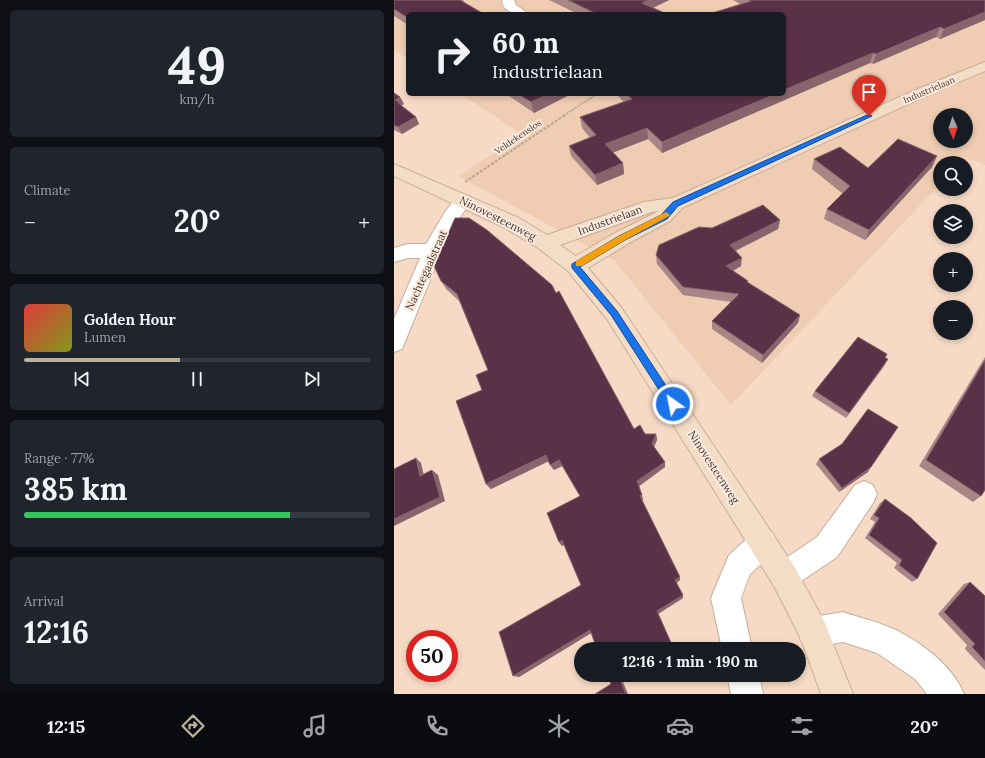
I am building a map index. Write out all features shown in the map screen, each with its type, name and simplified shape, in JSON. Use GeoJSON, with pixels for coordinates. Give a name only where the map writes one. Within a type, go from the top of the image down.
{"type":"FeatureCollection","features":[{"type":"Feature","properties":{"kind":"street"},"geometry":{"type":"LineString","coordinates":[[508,0],[508,3],[512,8],[519,12]]}},
{"type":"Feature","properties":{"kind":"street","name":"Industrielaan"},"geometry":{"type":"LineString","coordinates":[[545,243],[650,206],[676,204],[925,91],[985,66]]}},
{"type":"Feature","properties":{"kind":"street","name":"Ninovesteenweg"},"geometry":{"type":"LineString","coordinates":[[394,170],[512,223],[545,243],[575,266],[614,313],[784,576],[813,632],[837,694]]}},
{"type":"Feature","properties":{"kind":"street","name":"Nachtegaalstraat"},"geometry":{"type":"LineString","coordinates":[[394,343],[432,251],[451,214],[455,197]]}},
{"type":"Feature","properties":{"kind":"street","name":"Industrielaan"},"geometry":{"type":"LineString","coordinates":[[575,266],[622,238],[664,217],[676,204]]}},
{"type":"Feature","properties":{"kind":"street"},"geometry":{"type":"LineString","coordinates":[[394,255],[408,251],[432,251]]}},
{"type":"Feature","properties":{"kind":"street"},"geometry":{"type":"LineString","coordinates":[[784,576],[827,548],[864,494]]}},
{"type":"Feature","properties":{"kind":"street"},"geometry":{"type":"LineString","coordinates":[[735,642],[726,598],[738,565],[763,544]]}},
{"type":"Feature","properties":{"kind":"street"},"geometry":{"type":"LineString","coordinates":[[813,632],[843,627],[885,641],[926,668],[948,694]]}},
{"type":"Feature","properties":{"kind":"street"},"geometry":{"type":"LineString","coordinates":[[744,682],[747,694]]}},
{"type":"Feature","properties":{"kind":"path","name":"Veldekenslos"},"geometry":{"type":"LineString","coordinates":[[455,197],[595,96]]}},
{"type":"Feature","properties":{"kind":"shaded area"},"geometry":{"type":"Polygon","coordinates":[[[394,0],[985,0],[985,165],[973,160],[973,156],[933,156],[933,191],[731,405],[614,260],[458,176],[523,135],[464,96],[786,96],[786,12],[406,12],[406,58],[394,50],[394,0]]]}},
{"type":"Feature","properties":{"kind":"building"},"geometry":{"type":"Polygon","coordinates":[[[394,0],[460,0],[481,12],[406,12],[406,17],[394,9],[394,0]]]}},
{"type":"Feature","properties":{"kind":"building"},"geometry":{"type":"Polygon","coordinates":[[[568,0],[648,0],[642,3],[662,12],[593,12],[568,0]]]}},
{"type":"Feature","properties":{"kind":"building"},"geometry":{"type":"Polygon","coordinates":[[[749,0],[985,0],[985,12],[944,29],[940,27],[786,89],[786,12],[715,12],[751,1],[749,0]]]}},
{"type":"Feature","properties":{"kind":"building"},"geometry":{"type":"Polygon","coordinates":[[[394,93],[400,97],[395,100],[416,117],[398,127],[394,125],[394,93]]]}},
{"type":"Feature","properties":{"kind":"building"},"geometry":{"type":"Polygon","coordinates":[[[521,96],[544,96],[531,102],[521,96]]]}},
{"type":"Feature","properties":{"kind":"building"},"geometry":{"type":"Polygon","coordinates":[[[628,96],[770,96],[662,142],[647,128],[605,144],[623,163],[595,175],[569,146],[596,135],[580,117],[632,99],[628,96]]]}},
{"type":"Feature","properties":{"kind":"building"},"geometry":{"type":"Polygon","coordinates":[[[898,139],[937,156],[933,156],[933,160],[869,230],[827,209],[850,186],[814,159],[840,147],[868,168],[898,139]]]}},
{"type":"Feature","properties":{"kind":"building"},"geometry":{"type":"Polygon","coordinates":[[[763,205],[780,220],[730,245],[742,258],[726,266],[748,281],[747,282],[800,315],[763,355],[712,321],[739,294],[683,287],[656,255],[659,245],[699,227],[712,228],[763,205]]]}},
{"type":"Feature","properties":{"kind":"building"},"geometry":{"type":"Polygon","coordinates":[[[455,218],[469,218],[487,230],[552,285],[556,293],[559,291],[634,429],[640,425],[645,434],[656,434],[652,444],[665,462],[637,481],[642,495],[640,496],[680,577],[675,580],[683,595],[657,611],[671,642],[594,642],[590,630],[513,676],[499,632],[581,585],[562,540],[559,542],[547,513],[580,496],[559,460],[550,465],[546,455],[486,484],[456,401],[482,390],[476,375],[488,370],[457,294],[441,281],[434,266],[455,218]]]}},
{"type":"Feature","properties":{"kind":"building"},"geometry":{"type":"Polygon","coordinates":[[[858,337],[887,354],[885,358],[888,359],[849,413],[815,391],[858,337]]]}},
{"type":"Feature","properties":{"kind":"building"},"geometry":{"type":"Polygon","coordinates":[[[985,360],[985,490],[981,496],[926,460],[985,360]]]}},
{"type":"Feature","properties":{"kind":"building"},"geometry":{"type":"Polygon","coordinates":[[[868,409],[898,427],[871,467],[842,488],[819,459],[842,444],[868,409]]]}},
{"type":"Feature","properties":{"kind":"building"},"geometry":{"type":"Polygon","coordinates":[[[416,458],[420,476],[432,470],[440,497],[394,519],[394,469],[416,458]]]}},
{"type":"Feature","properties":{"kind":"building"},"geometry":{"type":"Polygon","coordinates":[[[885,499],[911,518],[937,543],[917,579],[899,565],[902,560],[869,535],[879,518],[874,515],[885,499]]]}},
{"type":"Feature","properties":{"kind":"building"},"geometry":{"type":"Polygon","coordinates":[[[970,582],[985,596],[985,661],[972,647],[975,644],[944,612],[970,582]]]}},
{"type":"Feature","properties":{"kind":"building"},"geometry":{"type":"Polygon","coordinates":[[[610,682],[621,682],[626,694],[595,694],[611,684],[610,682]]]}},
{"type":"Feature","properties":{"kind":"slow traffic"},"geometry":{"type":"LineString","coordinates":[[579,264],[622,238],[666,215]]}},
{"type":"Feature","properties":{"kind":"route"},"geometry":{"type":"LineString","coordinates":[[673,404],[614,313],[575,266],[622,238],[664,217],[676,204],[869,116]]}}]}
